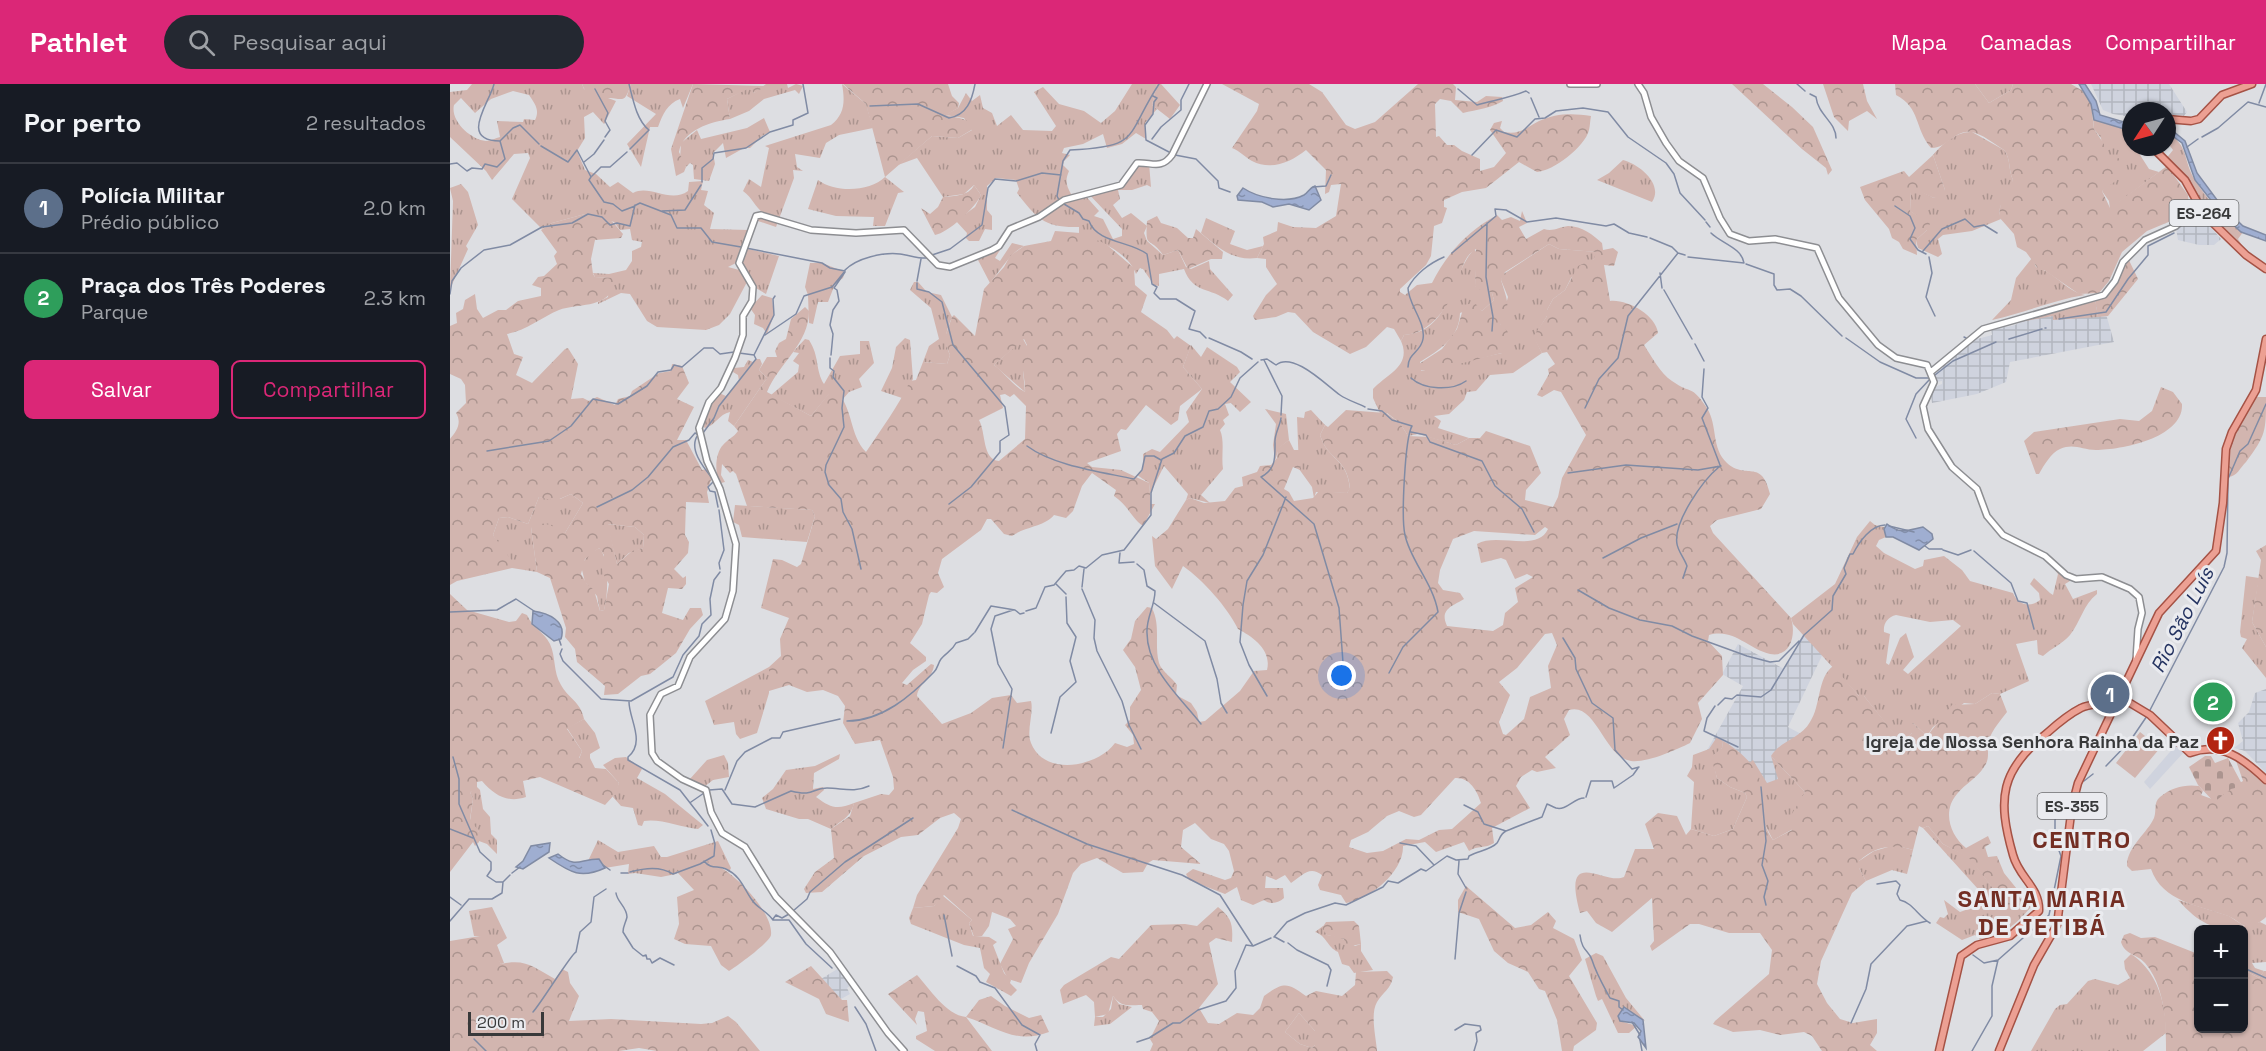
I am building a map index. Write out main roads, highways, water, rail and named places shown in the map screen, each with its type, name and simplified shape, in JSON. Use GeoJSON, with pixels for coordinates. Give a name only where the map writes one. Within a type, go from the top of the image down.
{"type":"FeatureCollection","features":[{"type":"Feature","properties":{"kind":"main road"},"geometry":{"type":"LineString","coordinates":[[2176,119],[2197,120],[2205,115],[2222,95],[2252,84]]}},
{"type":"Feature","properties":{"kind":"main road","name":"ES-264"},"geometry":{"type":"LineString","coordinates":[[2161,156],[2185,180],[2199,205],[2227,237],[2266,269]]}},
{"type":"Feature","properties":{"kind":"main road"},"geometry":{"type":"LineString","coordinates":[[1939,1051],[1958,963],[1966,951],[1977,945],[2010,936],[2039,911],[2038,893],[2019,872],[2006,826],[2005,791],[2012,766],[2041,737],[2077,710],[2107,704],[2120,697],[2161,610],[2216,551],[2226,449],[2232,432],[2256,390],[2266,339]]}},
{"type":"Feature","properties":{"kind":"main road"},"geometry":{"type":"LineString","coordinates":[[2120,697],[2148,713],[2190,753],[2203,749],[2231,753],[2244,759],[2266,780]]}},
{"type":"Feature","properties":{"kind":"main road","name":"ES-355"},"geometry":{"type":"LineString","coordinates":[[1999,1051],[2022,995],[2056,925],[2074,793],[2120,697]]}},
{"type":"Feature","properties":{"kind":"main road"},"geometry":{"type":"LineString","coordinates":[[2107,704],[2114,711]]}},
{"type":"Feature","properties":{"kind":"water"},"geometry":{"type":"Polygon","coordinates":[[[2079,84],[2085,84],[2096,101],[2100,115],[2122,121],[2122,128],[2094,120],[2091,104],[2079,84]]]}},
{"type":"Feature","properties":{"kind":"water"},"geometry":{"type":"Polygon","coordinates":[[[2176,134],[2185,141],[2197,173],[2220,204],[2243,226],[2266,235],[2266,241],[2241,232],[2221,213],[2195,180],[2182,143],[2176,139],[2176,134]]]}},
{"type":"Feature","properties":{"kind":"water"},"geometry":{"type":"Polygon","coordinates":[[[1315,186],[1321,200],[1309,210],[1289,204],[1273,207],[1262,202],[1238,200],[1237,196],[1243,188],[1264,197],[1297,198],[1315,186]]]}},
{"type":"Feature","properties":{"kind":"water"},"geometry":{"type":"Polygon","coordinates":[[[1887,524],[1901,531],[1923,527],[1932,534],[1933,539],[1919,550],[1893,537],[1886,537],[1884,529],[1887,524]]]}},
{"type":"Feature","properties":{"kind":"water"},"geometry":{"type":"Polygon","coordinates":[[[533,611],[550,616],[559,623],[561,639],[554,641],[532,624],[533,611]]]}},
{"type":"Feature","properties":{"kind":"water"},"geometry":{"type":"Polygon","coordinates":[[[550,843],[549,852],[523,869],[516,867],[523,861],[531,846],[550,843]]]}},
{"type":"Feature","properties":{"kind":"water"},"geometry":{"type":"Polygon","coordinates":[[[558,854],[574,862],[599,859],[605,868],[589,873],[576,873],[549,858],[558,854]]]}},
{"type":"Feature","properties":{"kind":"water"},"geometry":{"type":"Polygon","coordinates":[[[1624,1007],[1643,1020],[1646,1048],[1638,1037],[1641,1031],[1634,1023],[1620,1021],[1618,1016],[1624,1007]]]}},
{"type":"Feature","properties":{"kind":"waterway"},"geometry":{"type":"LineString","coordinates":[[494,84],[480,119],[481,135],[500,141],[513,128],[520,125],[539,144]]}},
{"type":"Feature","properties":{"kind":"waterway"},"geometry":{"type":"LineString","coordinates":[[629,84],[638,116],[649,130],[630,149]]}},
{"type":"Feature","properties":{"kind":"waterway"},"geometry":{"type":"LineString","coordinates":[[702,182],[702,168],[713,159],[714,153],[746,148],[770,132],[793,125],[793,120],[808,113],[803,84]]}},
{"type":"Feature","properties":{"kind":"waterway"},"geometry":{"type":"LineString","coordinates":[[870,106],[918,104],[949,118],[960,114],[968,106],[975,84]]}},
{"type":"Feature","properties":{"kind":"waterway"},"geometry":{"type":"LineString","coordinates":[[1059,200],[1057,196],[1063,161],[1070,150],[1110,146],[1121,142],[1135,127],[1159,84]]}},
{"type":"Feature","properties":{"kind":"waterway"},"geometry":{"type":"LineString","coordinates":[[1152,139],[1161,127],[1181,110],[1181,100],[1189,84]]}},
{"type":"Feature","properties":{"kind":"waterway"},"geometry":{"type":"LineString","coordinates":[[1797,84],[1805,91]]}},
{"type":"Feature","properties":{"kind":"waterway"},"geometry":{"type":"LineString","coordinates":[[2259,103],[2266,84]]}},
{"type":"Feature","properties":{"kind":"waterway"},"geometry":{"type":"LineString","coordinates":[[595,89],[608,113],[605,121],[610,130],[605,137]]}},
{"type":"Feature","properties":{"kind":"waterway"},"geometry":{"type":"LineString","coordinates":[[1458,89],[1477,105],[1526,91],[1529,93]]}},
{"type":"Feature","properties":{"kind":"waterway"},"geometry":{"type":"LineString","coordinates":[[1810,94],[1816,97],[1820,109],[1833,127],[1836,138]]}},
{"type":"Feature","properties":{"kind":"waterway"},"geometry":{"type":"LineString","coordinates":[[1153,96],[1157,98],[1154,102],[1153,114],[1145,125],[1146,140],[1169,152]]}},
{"type":"Feature","properties":{"kind":"waterway"},"geometry":{"type":"LineString","coordinates":[[1531,98],[1539,117]]}},
{"type":"Feature","properties":{"kind":"waterway"},"geometry":{"type":"LineString","coordinates":[[2202,137],[2218,128],[2248,102],[2266,107]]}},
{"type":"Feature","properties":{"kind":"waterway"},"geometry":{"type":"LineString","coordinates":[[1472,155],[1496,130],[1517,137],[1535,119],[1545,118],[1556,111],[1583,108],[1608,112],[1628,137],[1666,163],[1674,174],[1680,193],[1705,220]]}},
{"type":"Feature","properties":{"kind":"waterway"},"geometry":{"type":"LineString","coordinates":[[2187,147],[2198,139]]}},
{"type":"Feature","properties":{"kind":"waterway"},"geometry":{"type":"LineString","coordinates":[[584,162],[594,154],[604,140]]}},
{"type":"Feature","properties":{"kind":"waterway"},"geometry":{"type":"LineString","coordinates":[[450,164],[457,163],[467,171],[472,168],[482,169],[485,164],[497,167],[505,159],[500,141]]}},
{"type":"Feature","properties":{"kind":"waterway"},"geometry":{"type":"LineString","coordinates":[[541,146],[568,162],[577,150],[591,177],[589,180],[604,202],[613,204],[622,211],[635,206]]}},
{"type":"Feature","properties":{"kind":"waterway"},"geometry":{"type":"LineString","coordinates":[[592,176],[601,167],[610,167],[627,152]]}},
{"type":"Feature","properties":{"kind":"waterway"},"geometry":{"type":"LineString","coordinates":[[1175,155],[1196,159],[1218,181],[1219,188],[1230,192]]}},
{"type":"Feature","properties":{"kind":"waterway"},"geometry":{"type":"LineString","coordinates":[[932,255],[950,249],[982,225],[988,188],[995,179],[1016,181],[1042,173],[1061,175]]}},
{"type":"Feature","properties":{"kind":"waterway"},"geometry":{"type":"LineString","coordinates":[[1313,187],[1326,186],[1331,175]]}},
{"type":"Feature","properties":{"kind":"waterway"},"geometry":{"type":"LineString","coordinates":[[662,211],[685,210],[701,185]]}},
{"type":"Feature","properties":{"kind":"waterway"},"geometry":{"type":"LineString","coordinates":[[636,205],[640,203],[671,215],[677,228],[701,228],[712,242],[741,247]]}},
{"type":"Feature","properties":{"kind":"waterway"},"geometry":{"type":"LineString","coordinates":[[1064,204],[1089,221],[1099,234],[1147,254],[1152,284],[1157,287],[1154,293],[1160,299],[1176,299],[1195,311],[1189,329],[1200,332],[1206,338]]}},
{"type":"Feature","properties":{"kind":"waterway"},"geometry":{"type":"LineString","coordinates":[[450,294],[452,281],[461,268],[484,250],[510,245],[542,227],[572,223],[588,214],[602,217],[610,225],[617,223],[630,226],[635,205]]}},
{"type":"Feature","properties":{"kind":"waterway"},"geometry":{"type":"LineString","coordinates":[[1895,206],[1910,216],[1915,228],[1910,239],[1918,250],[1926,254]]}},
{"type":"Feature","properties":{"kind":"waterway"},"geometry":{"type":"LineString","coordinates":[[1452,253],[1496,216],[1495,209],[1506,210],[1527,222],[1556,218],[1606,226],[1614,224],[1629,233],[1647,237]]}},
{"type":"Feature","properties":{"kind":"waterway"},"geometry":{"type":"LineString","coordinates":[[1923,251],[1942,229],[1965,219],[1974,227],[1984,225],[1997,233]]}},
{"type":"Feature","properties":{"kind":"waterway"},"geometry":{"type":"LineString","coordinates":[[1706,222],[1710,227]]}},
{"type":"Feature","properties":{"kind":"waterway"},"geometry":{"type":"LineString","coordinates":[[1487,223],[1486,277],[1493,317],[1492,331]]}},
{"type":"Feature","properties":{"kind":"waterway"},"geometry":{"type":"LineString","coordinates":[[1688,257],[1744,263],[1739,253],[1711,233]]}},
{"type":"Feature","properties":{"kind":"waterway"},"geometry":{"type":"LineString","coordinates":[[2059,319],[2106,312],[2128,279],[2148,255],[2148,246],[2174,233]]}},
{"type":"Feature","properties":{"kind":"waterway"},"geometry":{"type":"LineString","coordinates":[[1650,238],[1685,255]]}},
{"type":"Feature","properties":{"kind":"waterway"},"geometry":{"type":"LineString","coordinates":[[746,248],[822,263],[830,268],[845,271]]}},
{"type":"Feature","properties":{"kind":"waterway"},"geometry":{"type":"LineString","coordinates":[[1585,408],[1599,379],[1618,358],[1628,316],[1678,253]]}},
{"type":"Feature","properties":{"kind":"waterway"},"geometry":{"type":"LineString","coordinates":[[845,270],[856,262],[878,255],[900,254],[928,258]]}},
{"type":"Feature","properties":{"kind":"waterway"},"geometry":{"type":"LineString","coordinates":[[1408,367],[1410,359],[1420,347],[1423,339],[1422,326],[1408,288],[1423,270],[1444,257]]}},
{"type":"Feature","properties":{"kind":"waterway"},"geometry":{"type":"LineString","coordinates":[[1929,257],[1932,273],[1926,297],[1935,316]]}},
{"type":"Feature","properties":{"kind":"waterway"},"geometry":{"type":"LineString","coordinates":[[917,281],[921,259]]}},
{"type":"Feature","properties":{"kind":"waterway"},"geometry":{"type":"LineString","coordinates":[[1746,264],[1774,274],[1774,285],[1777,290],[1790,289],[1801,296],[1842,336]]}},
{"type":"Feature","properties":{"kind":"waterway"},"geometry":{"type":"LineString","coordinates":[[765,335],[796,314],[804,296],[832,287],[845,271]]}},
{"type":"Feature","properties":{"kind":"waterway"},"geometry":{"type":"LineString","coordinates":[[831,355],[833,334],[830,325],[833,310],[839,301],[837,290],[834,288],[845,272]]}},
{"type":"Feature","properties":{"kind":"waterway"},"geometry":{"type":"LineString","coordinates":[[1660,273],[1662,288]]}},
{"type":"Feature","properties":{"kind":"waterway"},"geometry":{"type":"LineString","coordinates":[[917,283],[917,289],[929,292],[942,302],[953,345],[1005,407],[1009,435],[1000,441],[1000,452],[971,487],[949,504]]}},
{"type":"Feature","properties":{"kind":"waterway"},"geometry":{"type":"LineString","coordinates":[[1664,290],[1692,339]]}},
{"type":"Feature","properties":{"kind":"waterway"},"geometry":{"type":"LineString","coordinates":[[703,433],[714,418],[719,406],[756,359],[754,355],[774,315],[773,299],[775,296]]}},
{"type":"Feature","properties":{"kind":"waterway"},"geometry":{"type":"LineString","coordinates":[[2009,339],[2042,329]]}},
{"type":"Feature","properties":{"kind":"waterway"},"geometry":{"type":"LineString","coordinates":[[1209,338],[1252,359]]}},
{"type":"Feature","properties":{"kind":"waterway"},"geometry":{"type":"LineString","coordinates":[[1846,338],[1880,362],[1916,378],[1930,378]]}},
{"type":"Feature","properties":{"kind":"waterway"},"geometry":{"type":"LineString","coordinates":[[1935,375],[1953,361],[1996,342]]}},
{"type":"Feature","properties":{"kind":"waterway"},"geometry":{"type":"LineString","coordinates":[[1695,344],[1704,361]]}},
{"type":"Feature","properties":{"kind":"waterway"},"geometry":{"type":"LineString","coordinates":[[487,451],[549,441],[571,426],[593,399],[618,404],[647,386],[658,372],[671,370],[674,365],[682,367],[704,348],[713,348],[720,354],[734,352]]}},
{"type":"Feature","properties":{"kind":"waterway"},"geometry":{"type":"LineString","coordinates":[[739,353],[754,355]]}},
{"type":"Feature","properties":{"kind":"waterway"},"geometry":{"type":"LineString","coordinates":[[830,358],[830,368],[834,371],[833,377],[844,391],[842,408],[844,427],[826,465],[825,472],[829,485],[841,499],[843,512],[852,529],[861,569]]}},
{"type":"Feature","properties":{"kind":"waterway"},"geometry":{"type":"LineString","coordinates":[[1261,360],[1267,359],[1276,365],[1291,362],[1300,366],[1343,397],[1365,407]]}},
{"type":"Feature","properties":{"kind":"waterway"},"geometry":{"type":"LineString","coordinates":[[1264,360],[1282,396],[1281,415]]}},
{"type":"Feature","properties":{"kind":"waterway"},"geometry":{"type":"LineString","coordinates":[[1026,611],[1036,608],[1045,587],[1054,585],[1066,571],[1074,570],[1079,566],[1086,568],[1102,555],[1124,550],[1151,515],[1151,493],[1162,459],[1174,453],[1185,436],[1203,427],[1209,411],[1218,409],[1231,397],[1240,378],[1258,362]]}},
{"type":"Feature","properties":{"kind":"waterway"},"geometry":{"type":"LineString","coordinates":[[1704,369],[1702,397],[1708,408],[1702,418],[1720,465]]}},
{"type":"Feature","properties":{"kind":"waterway"},"geometry":{"type":"LineString","coordinates":[[1411,378],[1423,385],[1438,388],[1446,388],[1466,381]]}},
{"type":"Feature","properties":{"kind":"waterway"},"geometry":{"type":"LineString","coordinates":[[1916,438],[1906,419],[1916,394],[1930,379]]}},
{"type":"Feature","properties":{"kind":"waterway","name":"Rio São Luís"},"geometry":{"type":"LineString","coordinates":[[2149,712],[2224,567],[2227,553],[2228,479],[2240,451],[2248,444],[2266,404]]}},
{"type":"Feature","properties":{"kind":"waterway"},"geometry":{"type":"LineString","coordinates":[[1368,409],[1382,411],[1392,420],[1412,426],[1407,446],[1404,479],[1405,535],[1431,591],[1438,612],[1403,647],[1389,673]]}},
{"type":"Feature","properties":{"kind":"waterway"},"geometry":{"type":"LineString","coordinates":[[1281,418],[1275,437],[1274,463],[1270,470],[1261,477],[1314,524],[1339,608],[1345,690]]}},
{"type":"Feature","properties":{"kind":"waterway"},"geometry":{"type":"LineString","coordinates":[[1411,432],[1426,435],[1430,442],[1482,461],[1495,486],[1522,509],[1534,532]]}},
{"type":"Feature","properties":{"kind":"waterway"},"geometry":{"type":"LineString","coordinates":[[597,507],[632,490],[648,477],[673,447],[689,440],[695,433],[699,435]]}},
{"type":"Feature","properties":{"kind":"waterway"},"geometry":{"type":"LineString","coordinates":[[698,435],[695,440],[696,451],[701,463],[712,478]]}},
{"type":"Feature","properties":{"kind":"waterway"},"geometry":{"type":"LineString","coordinates":[[1027,446],[1051,459],[1093,471],[1134,479],[1142,470],[1145,456],[1154,456],[1161,460]]}},
{"type":"Feature","properties":{"kind":"waterway"},"geometry":{"type":"LineString","coordinates":[[1568,473],[1626,465],[1698,470],[1721,466]]}},
{"type":"Feature","properties":{"kind":"waterway"},"geometry":{"type":"LineString","coordinates":[[1683,578],[1687,566],[1677,544],[1680,525],[1690,502],[1705,481],[1719,467]]}},
{"type":"Feature","properties":{"kind":"waterway"},"geometry":{"type":"LineString","coordinates":[[713,482],[708,487],[710,491],[715,492],[718,507]]}},
{"type":"Feature","properties":{"kind":"waterway"},"geometry":{"type":"LineString","coordinates":[[1267,696],[1249,665],[1240,642],[1243,605],[1247,581],[1263,555],[1286,497]]}},
{"type":"Feature","properties":{"kind":"waterway"},"geometry":{"type":"LineString","coordinates":[[719,510],[724,550],[719,563],[720,569]]}},
{"type":"Feature","properties":{"kind":"waterway"},"geometry":{"type":"LineString","coordinates":[[1603,558],[1641,538],[1677,524]]}},
{"type":"Feature","properties":{"kind":"waterway"},"geometry":{"type":"LineString","coordinates":[[1718,705],[1725,698],[1732,699],[1737,695],[1761,697],[1771,690],[1804,635],[1832,610],[1833,596],[1846,574],[1844,568],[1850,554],[1853,554],[1870,531],[1885,525]]}},
{"type":"Feature","properties":{"kind":"waterway"},"geometry":{"type":"LineString","coordinates":[[1889,526],[1914,532]]}},
{"type":"Feature","properties":{"kind":"waterway"},"geometry":{"type":"LineString","coordinates":[[1925,546],[1929,549],[1942,549]]}},
{"type":"Feature","properties":{"kind":"waterway"},"geometry":{"type":"LineString","coordinates":[[1943,550],[1958,555],[1971,550]]}},
{"type":"Feature","properties":{"kind":"waterway"},"geometry":{"type":"LineString","coordinates":[[1974,551],[2011,583],[2018,601],[2027,603],[2034,629]]}},
{"type":"Feature","properties":{"kind":"waterway"},"geometry":{"type":"LineString","coordinates":[[1120,553],[1119,563],[1134,562]]}},
{"type":"Feature","properties":{"kind":"waterway"},"geometry":{"type":"LineString","coordinates":[[1137,564],[1144,570],[1147,586],[1155,591],[1147,628],[1148,646],[1153,659],[1166,682],[1201,724]]}},
{"type":"Feature","properties":{"kind":"waterway"},"geometry":{"type":"LineString","coordinates":[[1082,587],[1084,569]]}},
{"type":"Feature","properties":{"kind":"waterway"},"geometry":{"type":"LineString","coordinates":[[562,649],[560,654],[563,661],[601,699],[631,701],[673,677],[683,655],[699,636],[702,624],[711,615],[710,599],[714,580],[720,572]]}},
{"type":"Feature","properties":{"kind":"waterway"},"geometry":{"type":"LineString","coordinates":[[1056,584],[1066,594]]}},
{"type":"Feature","properties":{"kind":"waterway"},"geometry":{"type":"LineString","coordinates":[[1082,589],[1095,620],[1094,638],[1097,651],[1122,701],[1129,725],[1141,749]]}},
{"type":"Feature","properties":{"kind":"waterway"},"geometry":{"type":"LineString","coordinates":[[1578,590],[1609,608],[1640,620],[1672,626],[1692,636],[1770,662],[1779,661],[1799,641]]}},
{"type":"Feature","properties":{"kind":"waterway"},"geometry":{"type":"LineString","coordinates":[[1051,733],[1060,697],[1076,682],[1070,661],[1076,637],[1067,623],[1066,597]]}},
{"type":"Feature","properties":{"kind":"waterway"},"geometry":{"type":"LineString","coordinates":[[450,612],[497,610],[516,599],[534,611]]}},
{"type":"Feature","properties":{"kind":"waterway"},"geometry":{"type":"LineString","coordinates":[[1154,603],[1205,641],[1217,679],[1221,703],[1227,713]]}},
{"type":"Feature","properties":{"kind":"waterway"},"geometry":{"type":"LineString","coordinates":[[975,632],[991,606],[1015,610],[1020,614],[1024,613]]}},
{"type":"Feature","properties":{"kind":"waterway"},"geometry":{"type":"LineString","coordinates":[[1003,748],[1012,689],[998,664],[991,629],[995,616],[1013,610]]}},
{"type":"Feature","properties":{"kind":"waterway"},"geometry":{"type":"LineString","coordinates":[[847,721],[872,717],[895,706],[934,672],[941,659],[956,643],[968,639],[974,633]]}},
{"type":"Feature","properties":{"kind":"waterway"},"geometry":{"type":"LineString","coordinates":[[1563,638],[1575,658],[1576,669],[1592,703],[1613,718],[1615,750],[1632,769],[1639,767]]}},
{"type":"Feature","properties":{"kind":"waterway"},"geometry":{"type":"LineString","coordinates":[[559,639],[561,645]]}},
{"type":"Feature","properties":{"kind":"waterway"},"geometry":{"type":"LineString","coordinates":[[629,702],[636,744],[628,760],[680,790],[708,826]]}},
{"type":"Feature","properties":{"kind":"waterway"},"geometry":{"type":"LineString","coordinates":[[1715,706],[1707,718],[1704,731],[1738,747]]}},
{"type":"Feature","properties":{"kind":"waterway","name":"Rio São Luís"},"geometry":{"type":"LineString","coordinates":[[2106,766],[2130,741],[2147,716]]}},
{"type":"Feature","properties":{"kind":"waterway"},"geometry":{"type":"LineString","coordinates":[[725,790],[737,761],[745,752],[772,738],[780,738],[783,732],[840,719]]}},
{"type":"Feature","properties":{"kind":"waterway"},"geometry":{"type":"LineString","coordinates":[[453,757],[459,779],[459,804],[480,852],[491,862],[491,870],[487,876],[496,882],[503,882]]}},
{"type":"Feature","properties":{"kind":"waterway"},"geometry":{"type":"LineString","coordinates":[[1586,797],[1591,781],[1612,781],[1614,788],[1633,775],[1638,768]]}},
{"type":"Feature","properties":{"kind":"waterway","name":"Rio São Luís"},"geometry":{"type":"LineString","coordinates":[[2084,781],[2093,774]]}},
{"type":"Feature","properties":{"kind":"waterway"},"geometry":{"type":"LineString","coordinates":[[709,790],[722,789],[732,804],[755,807],[791,791],[809,793],[822,788],[853,790],[869,786]]}},
{"type":"Feature","properties":{"kind":"waterway"},"geometry":{"type":"LineString","coordinates":[[1761,787],[1766,841],[1762,865],[1768,881],[1764,897],[1766,905]]}},
{"type":"Feature","properties":{"kind":"waterway"},"geometry":{"type":"LineString","coordinates":[[691,802],[704,793]]}},
{"type":"Feature","properties":{"kind":"waterway","name":"Rio São Luís"},"geometry":{"type":"LineString","coordinates":[[1973,955],[1984,963],[1998,960],[2049,915],[2061,856],[2055,840],[2055,820],[2058,810],[2072,793]]}},
{"type":"Feature","properties":{"kind":"waterway"},"geometry":{"type":"LineString","coordinates":[[1274,937],[1287,922],[1305,913],[1335,903],[1346,905],[1383,887],[1388,881],[1398,883],[1421,869],[1426,871],[1447,856],[1456,860],[1468,859],[1469,856],[1495,845],[1506,831],[1542,817],[1547,804],[1560,808],[1584,798]]}},
{"type":"Feature","properties":{"kind":"waterway"},"geometry":{"type":"LineString","coordinates":[[1464,805],[1478,812],[1484,824],[1506,831]]}},
{"type":"Feature","properties":{"kind":"waterway"},"geometry":{"type":"LineString","coordinates":[[1012,810],[1087,844],[1182,875],[1220,895],[1253,946]]}},
{"type":"Feature","properties":{"kind":"waterway"},"geometry":{"type":"LineString","coordinates":[[793,911],[807,899],[810,892],[845,862],[913,818]]}},
{"type":"Feature","properties":{"kind":"waterway"},"geometry":{"type":"LineString","coordinates":[[450,829],[473,838]]}},
{"type":"Feature","properties":{"kind":"waterway"},"geometry":{"type":"LineString","coordinates":[[630,872],[652,868],[673,874],[700,864],[714,856],[715,844],[711,830]]}},
{"type":"Feature","properties":{"kind":"waterway"},"geometry":{"type":"LineString","coordinates":[[1400,843],[1416,846],[1434,865]]}},
{"type":"Feature","properties":{"kind":"waterway"},"geometry":{"type":"LineString","coordinates":[[704,861],[735,875],[754,903],[773,920],[789,920],[806,944],[832,968]]}},
{"type":"Feature","properties":{"kind":"waterway"},"geometry":{"type":"LineString","coordinates":[[1459,861],[1458,874],[1466,888]]}},
{"type":"Feature","properties":{"kind":"waterway"},"geometry":{"type":"LineString","coordinates":[[603,865],[610,870]]}},
{"type":"Feature","properties":{"kind":"waterway"},"geometry":{"type":"LineString","coordinates":[[512,873],[520,867]]}},
{"type":"Feature","properties":{"kind":"waterway"},"geometry":{"type":"LineString","coordinates":[[621,873],[628,873]]}},
{"type":"Feature","properties":{"kind":"waterway"},"geometry":{"type":"LineString","coordinates":[[450,921],[469,899],[492,899],[502,893],[503,882],[510,875]]}},
{"type":"Feature","properties":{"kind":"waterway"},"geometry":{"type":"LineString","coordinates":[[1877,884],[1896,881],[1900,885],[1897,894],[1900,900],[1930,923]]}},
{"type":"Feature","properties":{"kind":"waterway"},"geometry":{"type":"LineString","coordinates":[[533,1012],[576,952],[580,932],[591,922],[594,897],[606,889]]}},
{"type":"Feature","properties":{"kind":"waterway"},"geometry":{"type":"LineString","coordinates":[[1455,959],[1459,913],[1466,892]]}},
{"type":"Feature","properties":{"kind":"waterway"},"geometry":{"type":"LineString","coordinates":[[616,893],[627,913],[623,932],[633,948],[643,956],[646,955],[652,963],[660,958],[674,965]]}},
{"type":"Feature","properties":{"kind":"waterway"},"geometry":{"type":"LineString","coordinates":[[450,897],[461,905]]}},
{"type":"Feature","properties":{"kind":"waterway"},"geometry":{"type":"LineString","coordinates":[[773,919],[776,915],[782,918],[789,914]]}},
{"type":"Feature","properties":{"kind":"waterway"},"geometry":{"type":"LineString","coordinates":[[944,915],[952,956]]}},
{"type":"Feature","properties":{"kind":"waterway"},"geometry":{"type":"LineString","coordinates":[[1851,1023],[1866,989],[1871,964],[1907,926],[1927,921]]}},
{"type":"Feature","properties":{"kind":"waterway"},"geometry":{"type":"LineString","coordinates":[[1580,935],[1582,945],[1591,957],[1610,998],[1619,1001],[1619,1007],[1623,1010]]}},
{"type":"Feature","properties":{"kind":"waterway"},"geometry":{"type":"LineString","coordinates":[[1275,937],[1284,942]]}},
{"type":"Feature","properties":{"kind":"waterway"},"geometry":{"type":"LineString","coordinates":[[1137,1042],[1149,1038],[1173,1023],[1180,1023],[1198,1010],[1226,1001],[1236,988],[1235,971],[1246,945],[1253,946],[1271,938]]}},
{"type":"Feature","properties":{"kind":"waterway"},"geometry":{"type":"LineString","coordinates":[[1288,943],[1328,965],[1331,970],[1327,986]]}},
{"type":"Feature","properties":{"kind":"waterway","name":"Rio São Luís"},"geometry":{"type":"LineString","coordinates":[[1972,1051],[1992,1016],[1992,986],[1998,960]]}},
{"type":"Feature","properties":{"kind":"waterway"},"geometry":{"type":"LineString","coordinates":[[957,966],[976,976],[980,982],[995,988],[1022,1025],[1040,1035],[1035,1044],[1037,1051]]}},
{"type":"Feature","properties":{"kind":"waterway"},"geometry":{"type":"LineString","coordinates":[[2248,970],[2266,978]]}},
{"type":"Feature","properties":{"kind":"waterway"},"geometry":{"type":"LineString","coordinates":[[855,1007],[866,1024],[876,1051]]}},
{"type":"Feature","properties":{"kind":"waterway"},"geometry":{"type":"LineString","coordinates":[[1632,1022],[1640,1035]]}},
{"type":"Feature","properties":{"kind":"waterway"},"geometry":{"type":"LineString","coordinates":[[1455,1030],[1465,1024],[1480,1026],[1481,1030],[1476,1033],[1477,1041],[1474,1051]]}},
{"type":"Feature","properties":{"kind":"waterway"},"geometry":{"type":"LineString","coordinates":[[474,1039],[486,1051]]}},
{"type":"Feature","properties":{"kind":"waterway"},"geometry":{"type":"LineString","coordinates":[[1640,1040],[1642,1051]]}},
{"type":"Feature","properties":{"kind":"place","name":"Polícia Militar"},"geometry":{"type":"Point","coordinates":[2110,694]}},
{"type":"Feature","properties":{"kind":"place","name":"Praça dos Três Poderes"},"geometry":{"type":"Point","coordinates":[2213,702]}},
{"type":"Feature","properties":{"kind":"place","name":"Igreja de Nossa Senhora Rainha da Paz"},"geometry":{"type":"Point","coordinates":[2220,741]}},
{"type":"Feature","properties":{"kind":"district","name":"CENTRO"},"geometry":{"type":"Point","coordinates":[2082,839]}},
{"type":"Feature","properties":{"kind":"district","name":"SANTA MARIA DE JETIBÁ"},"geometry":{"type":"Point","coordinates":[2042,912]}}]}
